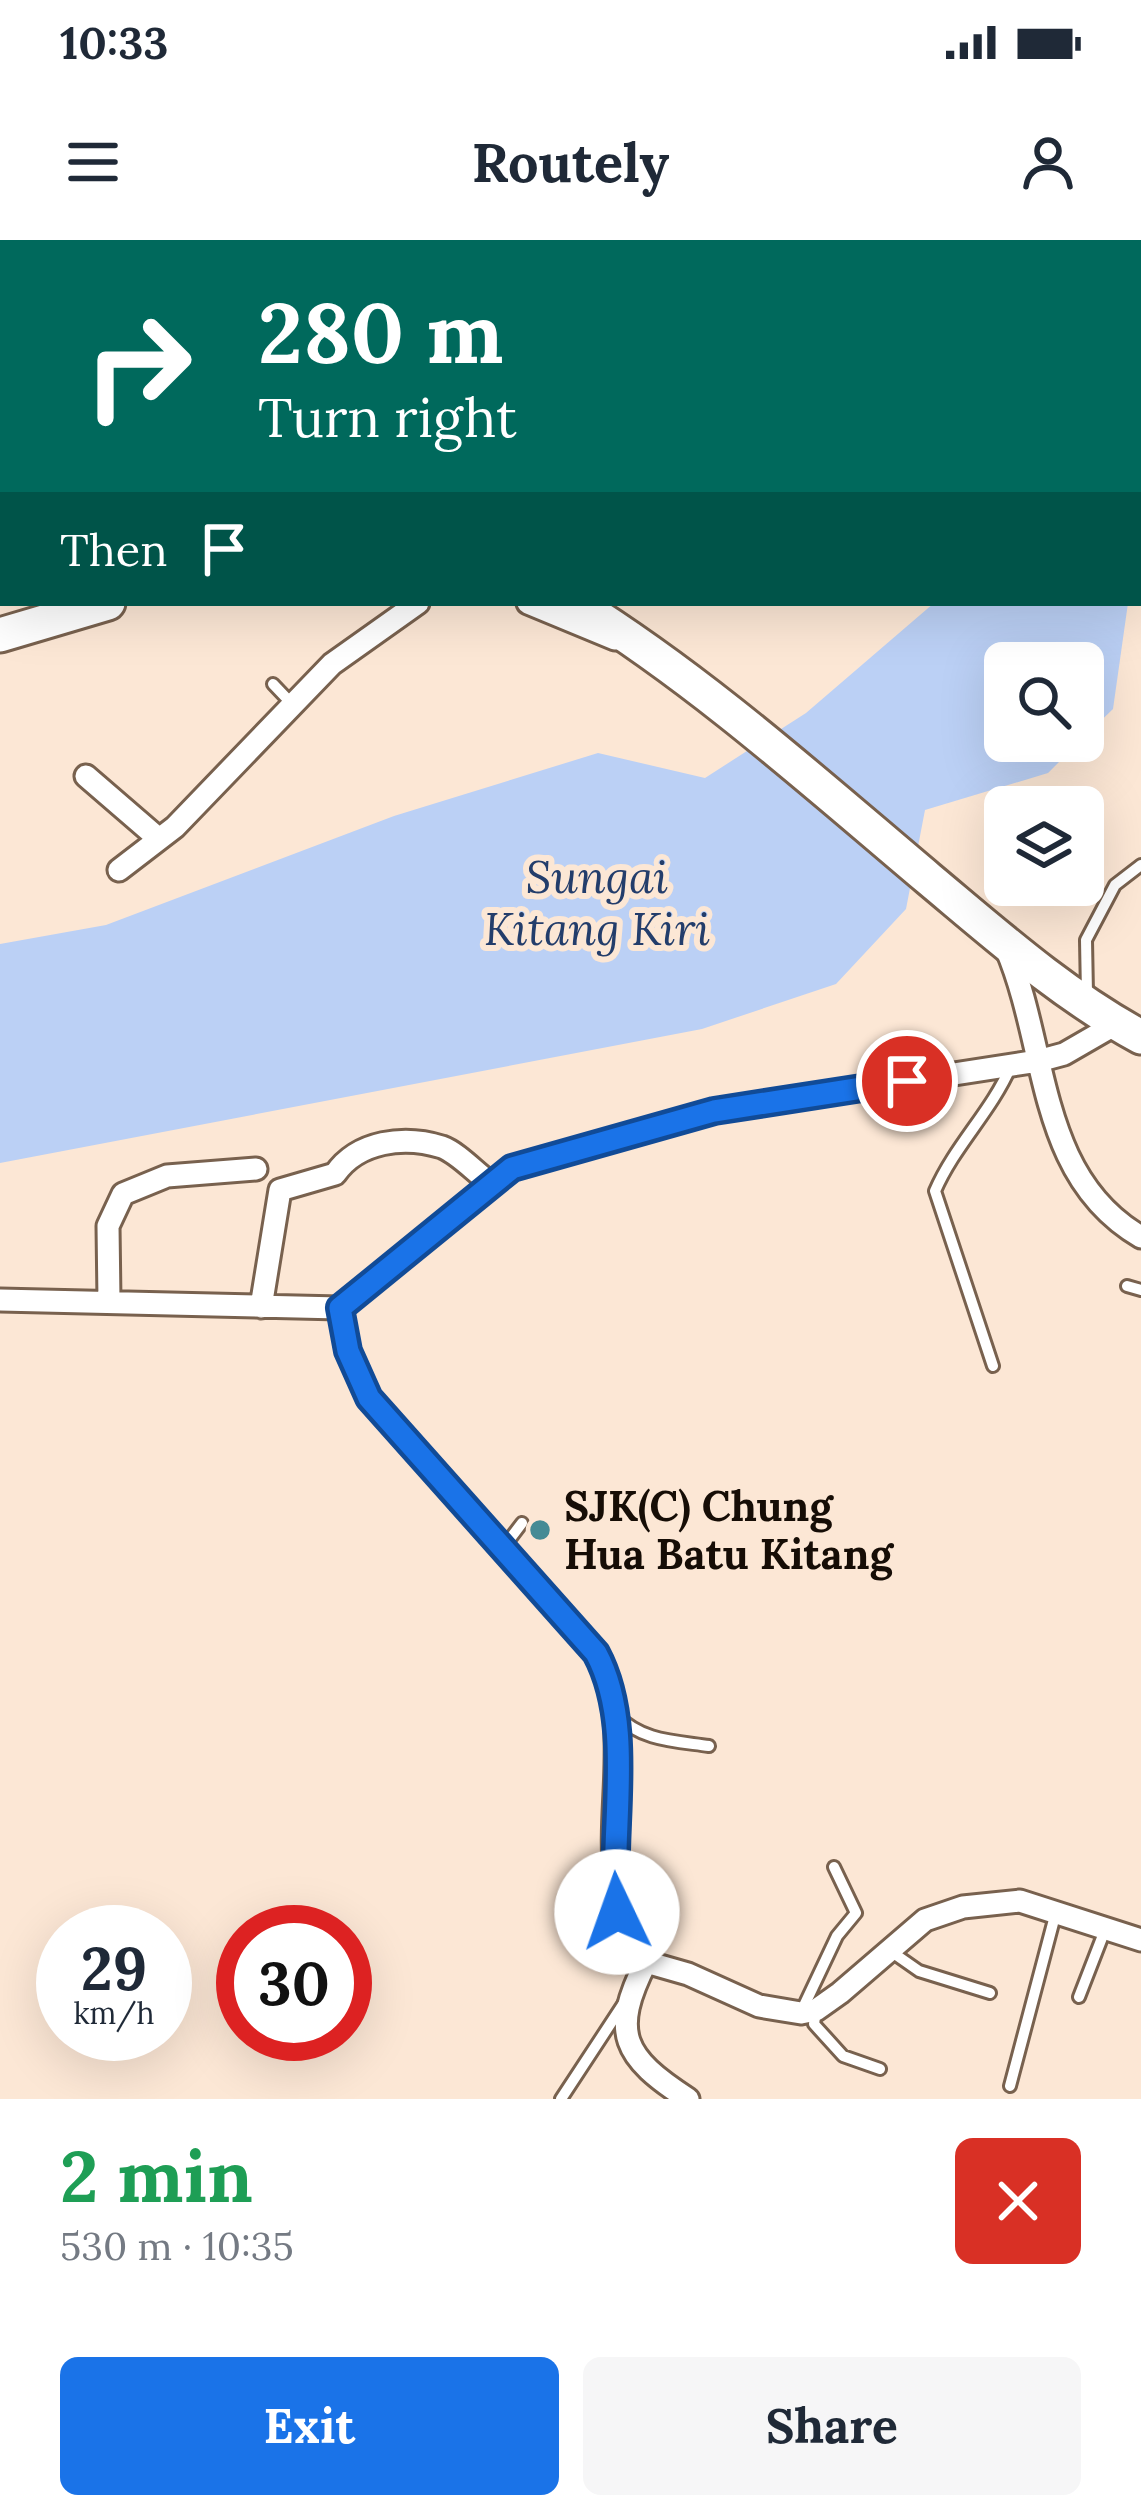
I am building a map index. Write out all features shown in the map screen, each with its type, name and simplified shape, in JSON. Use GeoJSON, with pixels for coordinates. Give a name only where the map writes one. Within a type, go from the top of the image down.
{"type":"FeatureCollection","features":[{"type":"Feature","properties":{"kind":"main road"},"geometry":{"type":"LineString","coordinates":[[0,635],[98,606]]}},
{"type":"Feature","properties":{"kind":"main road"},"geometry":{"type":"LineString","coordinates":[[581,606],[741,721],[1004,941],[1085,1004],[1129,1030]]}},
{"type":"Feature","properties":{"kind":"street"},"geometry":{"type":"LineString","coordinates":[[118,870],[159,839],[351,647],[413,606]]}},
{"type":"Feature","properties":{"kind":"street"},"geometry":{"type":"LineString","coordinates":[[534,606],[610,641],[626,634]]}},
{"type":"Feature","properties":{"kind":"street"},"geometry":{"type":"LineString","coordinates":[[86,776],[159,839]]}},
{"type":"Feature","properties":{"kind":"street"},"geometry":{"type":"LineString","coordinates":[[1004,941],[1033,1022],[1038,1061],[1075,1177],[1095,1202],[1141,1237]]}},
{"type":"Feature","properties":{"kind":"street"},"geometry":{"type":"LineString","coordinates":[[0,1300],[340,1308],[512,1168],[714,1111],[1038,1061],[1129,1030]]}},
{"type":"Feature","properties":{"kind":"street"},"geometry":{"type":"LineString","coordinates":[[261,1307],[280,1190],[335,1174],[347,1157],[372,1144],[413,1142],[446,1148],[489,1183]]}},
{"type":"Feature","properties":{"kind":"street"},"geometry":{"type":"LineString","coordinates":[[109,1300],[108,1226],[123,1194],[167,1176],[256,1169]]}},
{"type":"Feature","properties":{"kind":"street"},"geometry":{"type":"LineString","coordinates":[[340,1308],[348,1351],[369,1398],[596,1653],[607,1674],[614,1712],[617,1912],[646,1962],[688,1973],[759,2006],[809,2012],[926,1920],[963,1907],[1019,1900],[1141,1940]]}},
{"type":"Feature","properties":{"kind":"street"},"geometry":{"type":"LineString","coordinates":[[646,1962],[626,2001],[624,2022],[634,2055],[688,2099]]}},
{"type":"Feature","properties":{"kind":"lane"},"geometry":{"type":"LineString","coordinates":[[273,684],[295,708]]}},
{"type":"Feature","properties":{"kind":"lane"},"geometry":{"type":"LineString","coordinates":[[1085,1004],[1090,978],[1086,940],[1114,886],[1141,865]]}},
{"type":"Feature","properties":{"kind":"lane"},"geometry":{"type":"LineString","coordinates":[[993,1366],[935,1191],[947,1162],[993,1107],[1011,1066]]}},
{"type":"Feature","properties":{"kind":"lane"},"geometry":{"type":"LineString","coordinates":[[1127,1286],[1141,1290]]}},
{"type":"Feature","properties":{"kind":"lane"},"geometry":{"type":"LineString","coordinates":[[503,1548],[522,1523]]}},
{"type":"Feature","properties":{"kind":"lane"},"geometry":{"type":"LineString","coordinates":[[614,1712],[630,1729],[710,1746]]}},
{"type":"Feature","properties":{"kind":"lane"},"geometry":{"type":"LineString","coordinates":[[834,1867],[856,1913],[836,1936],[809,2012],[843,2056],[880,2069]]}},
{"type":"Feature","properties":{"kind":"lane"},"geometry":{"type":"LineString","coordinates":[[1010,2086],[1056,1912]]}},
{"type":"Feature","properties":{"kind":"lane"},"geometry":{"type":"LineString","coordinates":[[1079,1997],[1105,1930]]}},
{"type":"Feature","properties":{"kind":"lane"},"geometry":{"type":"LineString","coordinates":[[889,1950],[919,1971],[990,1993]]}},
{"type":"Feature","properties":{"kind":"lane"},"geometry":{"type":"LineString","coordinates":[[562,2099],[626,2001]]}},
{"type":"Feature","properties":{"kind":"water","name":"Sungai Kitang Kiri"},"geometry":{"type":"Polygon","coordinates":[[[931,606],[1128,606],[1113,709],[1104,718],[1104,642],[984,642],[984,762],[1059,762],[1048,773],[1005,786],[984,786],[984,792],[925,810],[906,909],[836,984],[702,1029],[0,1163],[0,944],[106,925],[394,816],[598,753],[705,778],[806,713],[931,606]]]}},
{"type":"Feature","properties":{"kind":"place","name":"SJK(C) Chung Hua Batu Kitang"},"geometry":{"type":"Point","coordinates":[540,1530]}},
{"type":"Feature","properties":{"kind":"route"},"geometry":{"type":"LineString","coordinates":[[617,1912],[614,1712],[607,1674],[596,1653],[398,1436],[369,1398],[348,1351],[340,1308],[512,1168],[714,1111],[907,1081]]}}]}
